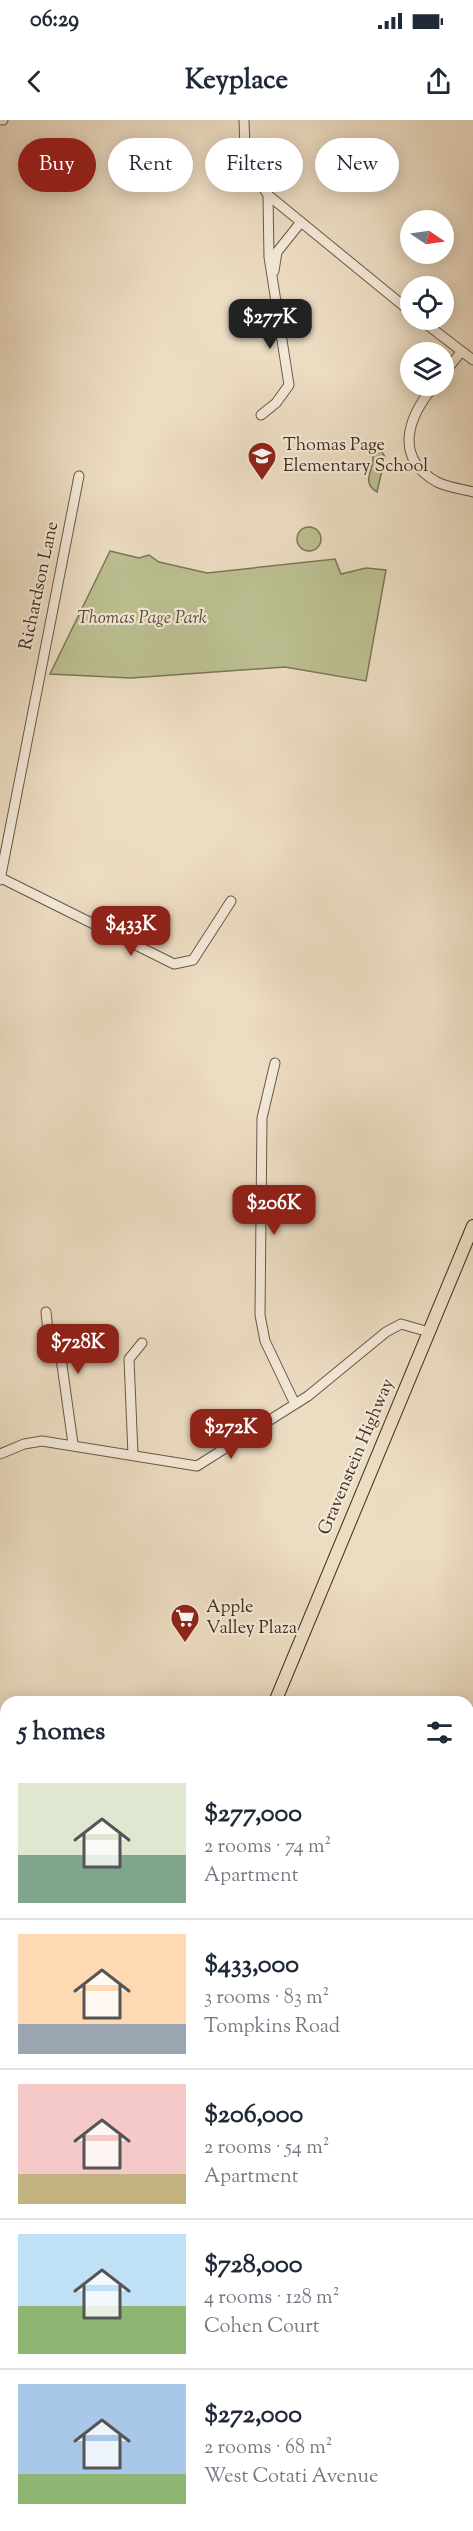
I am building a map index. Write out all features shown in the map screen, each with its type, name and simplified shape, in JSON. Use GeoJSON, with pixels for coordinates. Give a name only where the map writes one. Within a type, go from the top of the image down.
{"type":"FeatureCollection","features":[{"type":"Feature","properties":{"kind":"main road","name":"Gravenstein Highway"},"geometry":{"type":"LineString","coordinates":[[277,1696],[473,1226]]}},
{"type":"Feature","properties":{"kind":"street"},"geometry":{"type":"LineString","coordinates":[[244,120],[245,148],[250,167],[268,195],[400,303]]}},
{"type":"Feature","properties":{"kind":"street"},"geometry":{"type":"LineString","coordinates":[[261,415],[276,403],[289,385],[268,257],[268,195]]}},
{"type":"Feature","properties":{"kind":"street"},"geometry":{"type":"LineString","coordinates":[[273,285],[277,252],[301,222]]}},
{"type":"Feature","properties":{"kind":"street"},"geometry":{"type":"LineString","coordinates":[[434,330],[473,360]]}},
{"type":"Feature","properties":{"kind":"street"},"geometry":{"type":"LineString","coordinates":[[454,361],[461,352]]}},
{"type":"Feature","properties":{"kind":"street"},"geometry":{"type":"LineString","coordinates":[[426,396],[416,409],[409,426],[408,443],[414,459],[424,474],[439,483],[473,492]]}},
{"type":"Feature","properties":{"kind":"street","name":"Richardson Lane"},"geometry":{"type":"LineString","coordinates":[[1,879],[32,709],[80,476]]}},
{"type":"Feature","properties":{"kind":"street"},"geometry":{"type":"LineString","coordinates":[[1,879],[174,964],[193,960],[231,901]]}},
{"type":"Feature","properties":{"kind":"street"},"geometry":{"type":"LineString","coordinates":[[275,1064],[262,1118],[260,1315],[265,1341],[296,1404]]}},
{"type":"Feature","properties":{"kind":"street"},"geometry":{"type":"LineString","coordinates":[[46,1312],[48,1331],[61,1358],[73,1444]]}},
{"type":"Feature","properties":{"kind":"street"},"geometry":{"type":"LineString","coordinates":[[0,1454],[24,1444],[42,1441],[73,1444],[197,1466],[296,1404],[386,1332],[401,1324],[429,1332]]}},
{"type":"Feature","properties":{"kind":"street"},"geometry":{"type":"LineString","coordinates":[[133,1455],[129,1359],[142,1343]]}},
{"type":"Feature","properties":{"kind":"green space"},"geometry":{"type":"Polygon","coordinates":[[[375,441],[385,457],[377,492],[371,487],[369,481],[373,458],[366,447],[375,441]]]}},
{"type":"Feature","properties":{"kind":"green space"},"geometry":{"type":"Polygon","coordinates":[[[309,527],[317,531],[321,539],[317,547],[309,551],[301,547],[297,539],[301,531],[309,527]]]}},
{"type":"Feature","properties":{"kind":"green space","name":"Thomas Page Park"},"geometry":{"type":"Polygon","coordinates":[[[110,551],[139,558],[149,555],[159,562],[207,573],[335,559],[341,574],[366,568],[386,570],[366,681],[285,667],[131,678],[50,674],[110,551]]]}},
{"type":"Feature","properties":{"kind":"place","name":"Thomas Page Elementary School"},"geometry":{"type":"Point","coordinates":[262,482]}},
{"type":"Feature","properties":{"kind":"place","name":"Apple Valley Plaza"},"geometry":{"type":"Point","coordinates":[185,1644]}}]}
